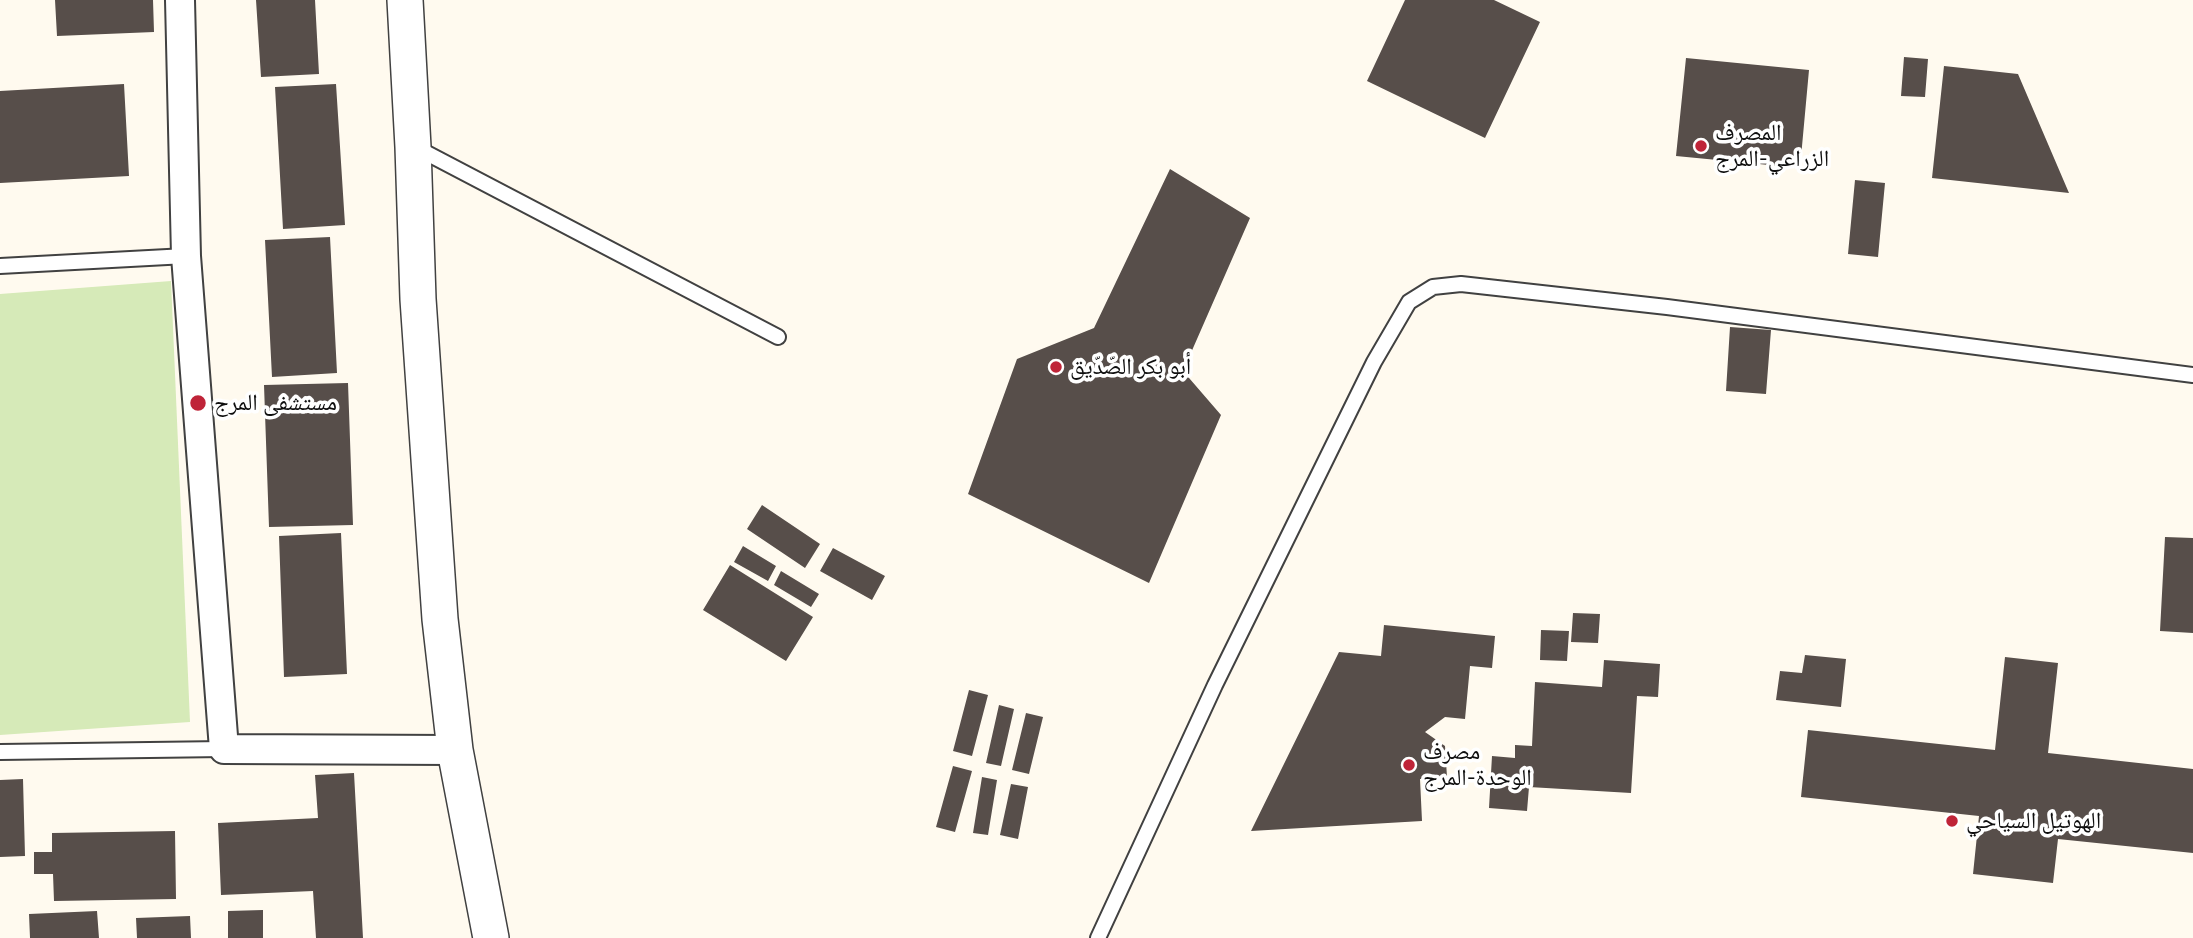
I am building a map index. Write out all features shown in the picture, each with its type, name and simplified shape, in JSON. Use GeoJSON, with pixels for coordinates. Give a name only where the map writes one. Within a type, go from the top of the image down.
{"type":"FeatureCollection","features":[{"type":"Feature","properties":{"kind":"street"},"geometry":{"type":"LineString","coordinates":[[180,0],[186,256],[223,749],[455,750]]}},
{"type":"Feature","properties":{"kind":"street"},"geometry":{"type":"LineString","coordinates":[[405,0],[418,299],[440,620],[455,750],[491,938]]}},
{"type":"Feature","properties":{"kind":"lane"},"geometry":{"type":"LineString","coordinates":[[413,147],[778,337]]}},
{"type":"Feature","properties":{"kind":"lane"},"geometry":{"type":"LineString","coordinates":[[0,266],[186,256]]}},
{"type":"Feature","properties":{"kind":"lane"},"geometry":{"type":"LineString","coordinates":[[1098,938],[1215,685],[1374,362],[1409,302],[1433,287],[1461,284],[1654,306],[2193,375]]}},
{"type":"Feature","properties":{"kind":"lane"},"geometry":{"type":"LineString","coordinates":[[0,752],[223,749]]}},
{"type":"Feature","properties":{"kind":"green space"},"geometry":{"type":"Polygon","coordinates":[[[171,281],[190,722],[0,735],[0,294],[171,281]]]}},
{"type":"Feature","properties":{"kind":"building"},"geometry":{"type":"Polygon","coordinates":[[[55,0],[153,0],[154,32],[57,36],[55,0]]]}},
{"type":"Feature","properties":{"kind":"building"},"geometry":{"type":"Polygon","coordinates":[[[256,0],[315,0],[319,74],[261,77],[256,0]]]}},
{"type":"Feature","properties":{"kind":"building"},"geometry":{"type":"Polygon","coordinates":[[[1405,0],[1494,0],[1540,22],[1485,138],[1367,81],[1405,0]]]}},
{"type":"Feature","properties":{"kind":"building"},"geometry":{"type":"Polygon","coordinates":[[[1904,57],[1928,59],[1925,97],[1901,96],[1904,57]]]}},
{"type":"Feature","properties":{"kind":"building"},"geometry":{"type":"Polygon","coordinates":[[[1686,58],[1809,70],[1800,168],[1676,156],[1686,58]]]}},
{"type":"Feature","properties":{"kind":"building"},"geometry":{"type":"Polygon","coordinates":[[[1944,66],[2018,74],[2069,193],[1932,178],[1944,66]]]}},
{"type":"Feature","properties":{"kind":"building"},"geometry":{"type":"Polygon","coordinates":[[[124,84],[129,176],[0,183],[0,91],[124,84]]]}},
{"type":"Feature","properties":{"kind":"building"},"geometry":{"type":"Polygon","coordinates":[[[336,84],[345,225],[283,229],[275,87],[336,84]]]}},
{"type":"Feature","properties":{"kind":"building"},"geometry":{"type":"Polygon","coordinates":[[[1170,169],[1250,218],[1183,371],[1221,415],[1149,583],[968,494],[1017,359],[1094,328],[1170,169]]]}},
{"type":"Feature","properties":{"kind":"building"},"geometry":{"type":"Polygon","coordinates":[[[1855,180],[1885,183],[1878,257],[1848,254],[1855,180]]]}},
{"type":"Feature","properties":{"kind":"building"},"geometry":{"type":"Polygon","coordinates":[[[330,237],[337,373],[272,377],[265,240],[330,237]]]}},
{"type":"Feature","properties":{"kind":"building"},"geometry":{"type":"Polygon","coordinates":[[[1730,327],[1771,330],[1766,394],[1726,391],[1730,327]]]}},
{"type":"Feature","properties":{"kind":"building"},"geometry":{"type":"Polygon","coordinates":[[[348,383],[353,525],[269,527],[264,385],[348,383]]]}},
{"type":"Feature","properties":{"kind":"building"},"geometry":{"type":"Polygon","coordinates":[[[762,505],[820,544],[805,568],[747,529],[762,505]]]}},
{"type":"Feature","properties":{"kind":"building"},"geometry":{"type":"Polygon","coordinates":[[[341,533],[347,674],[284,677],[279,536],[341,533]]]}},
{"type":"Feature","properties":{"kind":"building"},"geometry":{"type":"Polygon","coordinates":[[[2165,537],[2193,538],[2193,633],[2160,631],[2165,537]]]}},
{"type":"Feature","properties":{"kind":"building"},"geometry":{"type":"Polygon","coordinates":[[[743,546],[776,566],[768,581],[734,562],[743,546]]]}},
{"type":"Feature","properties":{"kind":"building"},"geometry":{"type":"Polygon","coordinates":[[[833,548],[885,576],[872,600],[820,571],[833,548]]]}},
{"type":"Feature","properties":{"kind":"building"},"geometry":{"type":"Polygon","coordinates":[[[730,565],[813,617],[786,661],[703,610],[730,565]]]}},
{"type":"Feature","properties":{"kind":"building"},"geometry":{"type":"Polygon","coordinates":[[[781,571],[819,594],[811,607],[774,585],[781,571]]]}},
{"type":"Feature","properties":{"kind":"building"},"geometry":{"type":"Polygon","coordinates":[[[1573,613],[1600,614],[1598,643],[1571,642],[1573,613]]]}},
{"type":"Feature","properties":{"kind":"building"},"geometry":{"type":"Polygon","coordinates":[[[1384,625],[1495,636],[1492,668],[1470,666],[1465,719],[1445,717],[1425,732],[1445,746],[1447,777],[1420,779],[1422,821],[1251,831],[1339,652],[1381,656],[1384,625]]]}},
{"type":"Feature","properties":{"kind":"building"},"geometry":{"type":"Polygon","coordinates":[[[1541,630],[1569,631],[1567,661],[1540,660],[1541,630]]]}},
{"type":"Feature","properties":{"kind":"building"},"geometry":{"type":"Polygon","coordinates":[[[1805,655],[1846,659],[1841,707],[1776,700],[1780,671],[1802,673],[1805,655]]]}},
{"type":"Feature","properties":{"kind":"building"},"geometry":{"type":"Polygon","coordinates":[[[2005,657],[2058,663],[2048,753],[2193,769],[2193,853],[2058,839],[2053,883],[1973,874],[1979,816],[1801,797],[1808,730],[1995,750],[2005,657]]]}},
{"type":"Feature","properties":{"kind":"building"},"geometry":{"type":"Polygon","coordinates":[[[1604,660],[1660,664],[1658,697],[1637,696],[1631,793],[1529,787],[1527,811],[1489,808],[1492,756],[1515,758],[1515,745],[1532,746],[1535,682],[1602,687],[1604,660]]]}},
{"type":"Feature","properties":{"kind":"building"},"geometry":{"type":"Polygon","coordinates":[[[969,690],[988,695],[972,756],[953,751],[969,690]]]}},
{"type":"Feature","properties":{"kind":"building"},"geometry":{"type":"Polygon","coordinates":[[[999,705],[1014,709],[1001,766],[986,763],[999,705]]]}},
{"type":"Feature","properties":{"kind":"building"},"geometry":{"type":"Polygon","coordinates":[[[1026,713],[1043,717],[1029,774],[1012,770],[1026,713]]]}},
{"type":"Feature","properties":{"kind":"building"},"geometry":{"type":"Polygon","coordinates":[[[953,766],[972,771],[955,832],[936,827],[953,766]]]}},
{"type":"Feature","properties":{"kind":"building"},"geometry":{"type":"Polygon","coordinates":[[[354,773],[363,938],[316,938],[313,891],[221,895],[218,823],[318,818],[315,775],[354,773]]]}},
{"type":"Feature","properties":{"kind":"building"},"geometry":{"type":"Polygon","coordinates":[[[982,777],[997,780],[988,835],[973,833],[982,777]]]}},
{"type":"Feature","properties":{"kind":"building"},"geometry":{"type":"Polygon","coordinates":[[[23,779],[25,856],[0,857],[0,780],[23,779]]]}},
{"type":"Feature","properties":{"kind":"building"},"geometry":{"type":"Polygon","coordinates":[[[1011,784],[1028,787],[1018,839],[1000,835],[1011,784]]]}},
{"type":"Feature","properties":{"kind":"building"},"geometry":{"type":"Polygon","coordinates":[[[175,831],[176,899],[54,901],[53,874],[34,874],[34,852],[52,852],[52,833],[175,831]]]}},
{"type":"Feature","properties":{"kind":"building"},"geometry":{"type":"Polygon","coordinates":[[[263,910],[263,938],[228,938],[228,911],[263,910]]]}},
{"type":"Feature","properties":{"kind":"building"},"geometry":{"type":"Polygon","coordinates":[[[97,911],[99,938],[30,938],[29,914],[97,911]]]}},
{"type":"Feature","properties":{"kind":"building"},"geometry":{"type":"Polygon","coordinates":[[[190,916],[191,938],[137,938],[136,918],[190,916]]]}},
{"type":"Feature","properties":{"kind":"place","name":"المصرف الزراعي-المرج"},"geometry":{"type":"Point","coordinates":[1701,146]}},
{"type":"Feature","properties":{"kind":"place","name":"أبو بكر الصّدّيق"},"geometry":{"type":"Point","coordinates":[1056,367]}},
{"type":"Feature","properties":{"kind":"place","name":"مستشفى المرج"},"geometry":{"type":"Point","coordinates":[198,403]}},
{"type":"Feature","properties":{"kind":"place","name":"مصرف الوحدة-المرج"},"geometry":{"type":"Point","coordinates":[1409,765]}},
{"type":"Feature","properties":{"kind":"place","name":"الهوتيل السياحي"},"geometry":{"type":"Point","coordinates":[1952,821]}}]}
